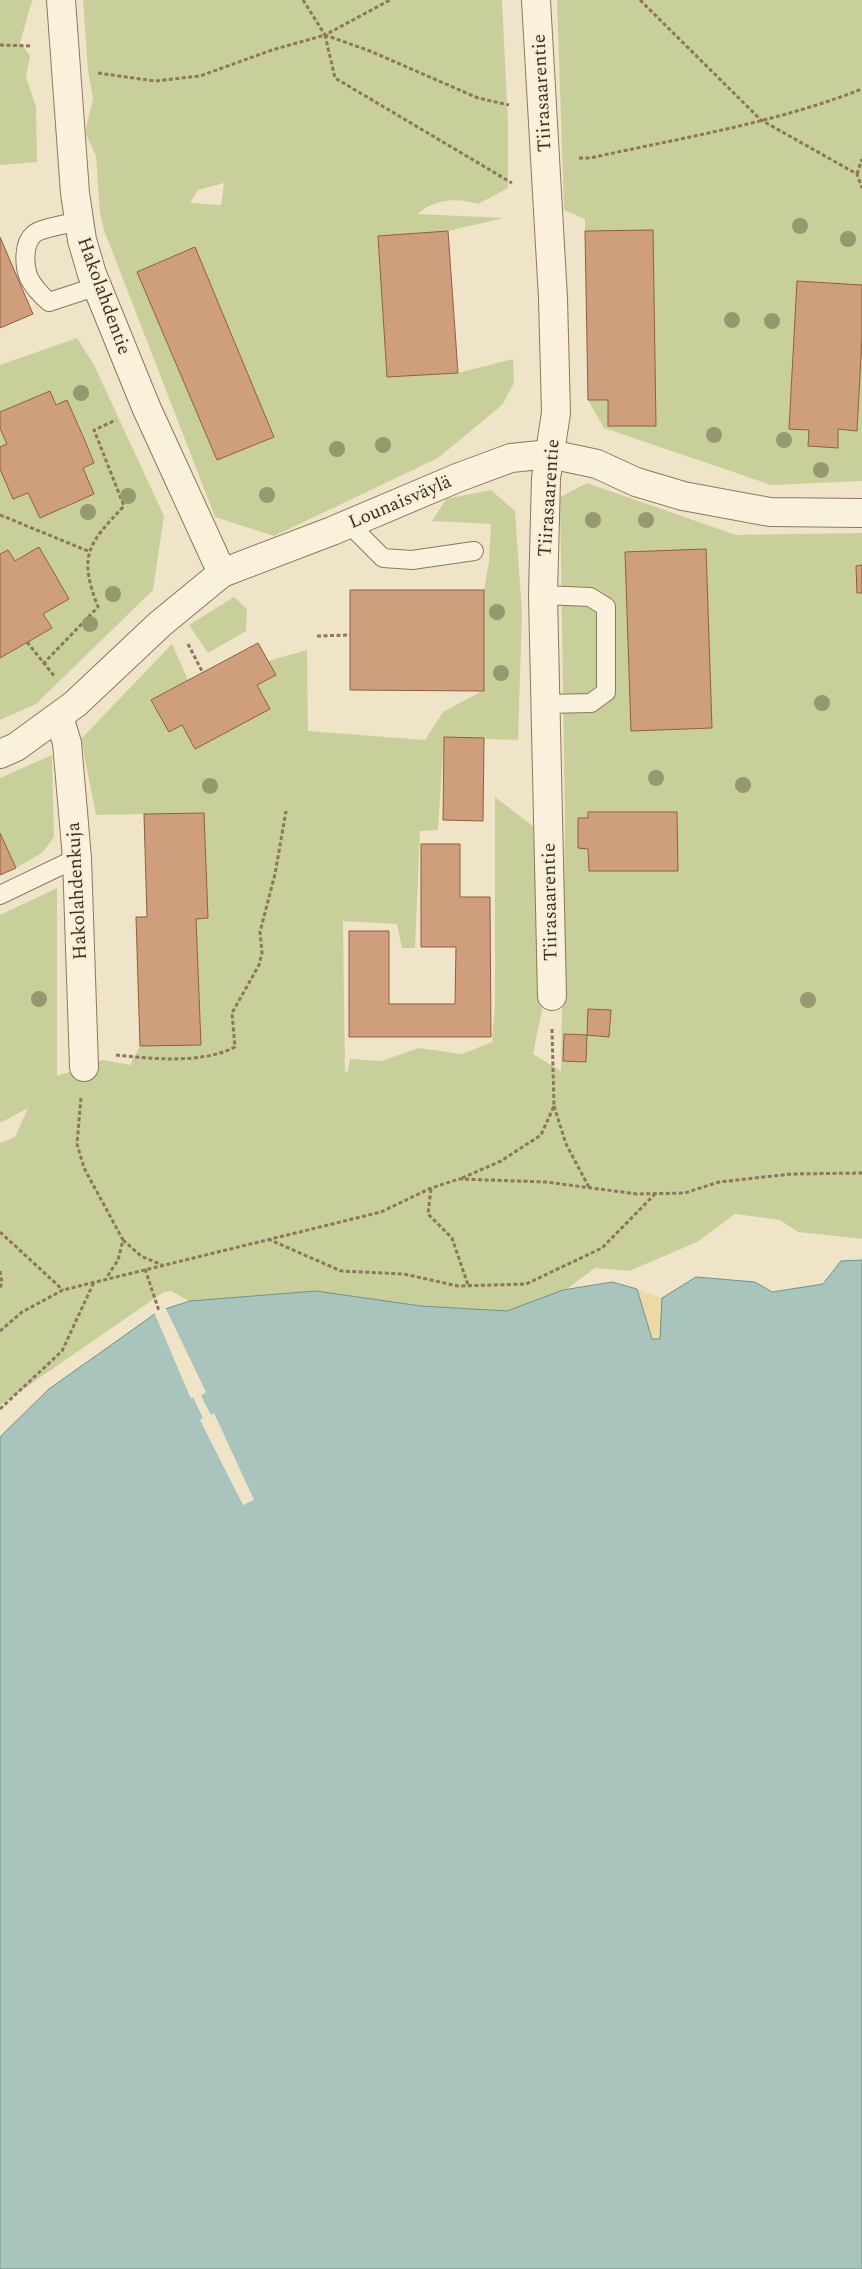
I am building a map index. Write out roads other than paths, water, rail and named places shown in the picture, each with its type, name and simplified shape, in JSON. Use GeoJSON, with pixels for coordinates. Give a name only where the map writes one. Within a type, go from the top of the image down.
{"type":"FeatureCollection","features":[{"type":"Feature","properties":{"kind":"street","name":"Hakolahdentie"},"geometry":{"type":"LineString","coordinates":[[61,0],[82,240],[98,286],[146,407],[222,573]]}},
{"type":"Feature","properties":{"kind":"street","name":"Tiirasaarentie"},"geometry":{"type":"LineString","coordinates":[[536,0],[553,298],[556,413],[546,478],[544,595],[552,996]]}},
{"type":"Feature","properties":{"kind":"street","name":"Lounaisväylä"},"geometry":{"type":"LineString","coordinates":[[0,754],[16,746],[75,704],[160,624],[222,573],[511,458],[550,454],[596,464],[636,482],[683,496],[770,512],[862,512]]}},
{"type":"Feature","properties":{"kind":"street","name":"Hakolahdenkuja"},"geometry":{"type":"LineString","coordinates":[[59,717],[67,742],[76,858],[83,1059]]}},
{"type":"Feature","properties":{"kind":"lane"},"geometry":{"type":"LineString","coordinates":[[79,221],[35,233],[28,241],[25,256],[28,277],[38,293],[49,302],[98,286]]}},
{"type":"Feature","properties":{"kind":"lane"},"geometry":{"type":"LineString","coordinates":[[349,524],[383,558],[412,560],[474,551]]}},
{"type":"Feature","properties":{"kind":"lane"},"geometry":{"type":"LineString","coordinates":[[544,595],[590,597],[606,607],[606,692],[591,703],[545,704]]}},
{"type":"Feature","properties":{"kind":"lane"},"geometry":{"type":"LineString","coordinates":[[0,895],[76,858]]}},
{"type":"Feature","properties":{"kind":"water"},"geometry":{"type":"Polygon","coordinates":[[[862,1260],[862,2269],[0,2269],[0,1437],[49,1389],[159,1311],[190,1301],[316,1291],[421,1306],[507,1311],[563,1290],[612,1282],[637,1289],[652,1339],[660,1339],[662,1298],[696,1277],[755,1282],[772,1292],[823,1284],[841,1261],[862,1260]]]}}]}
